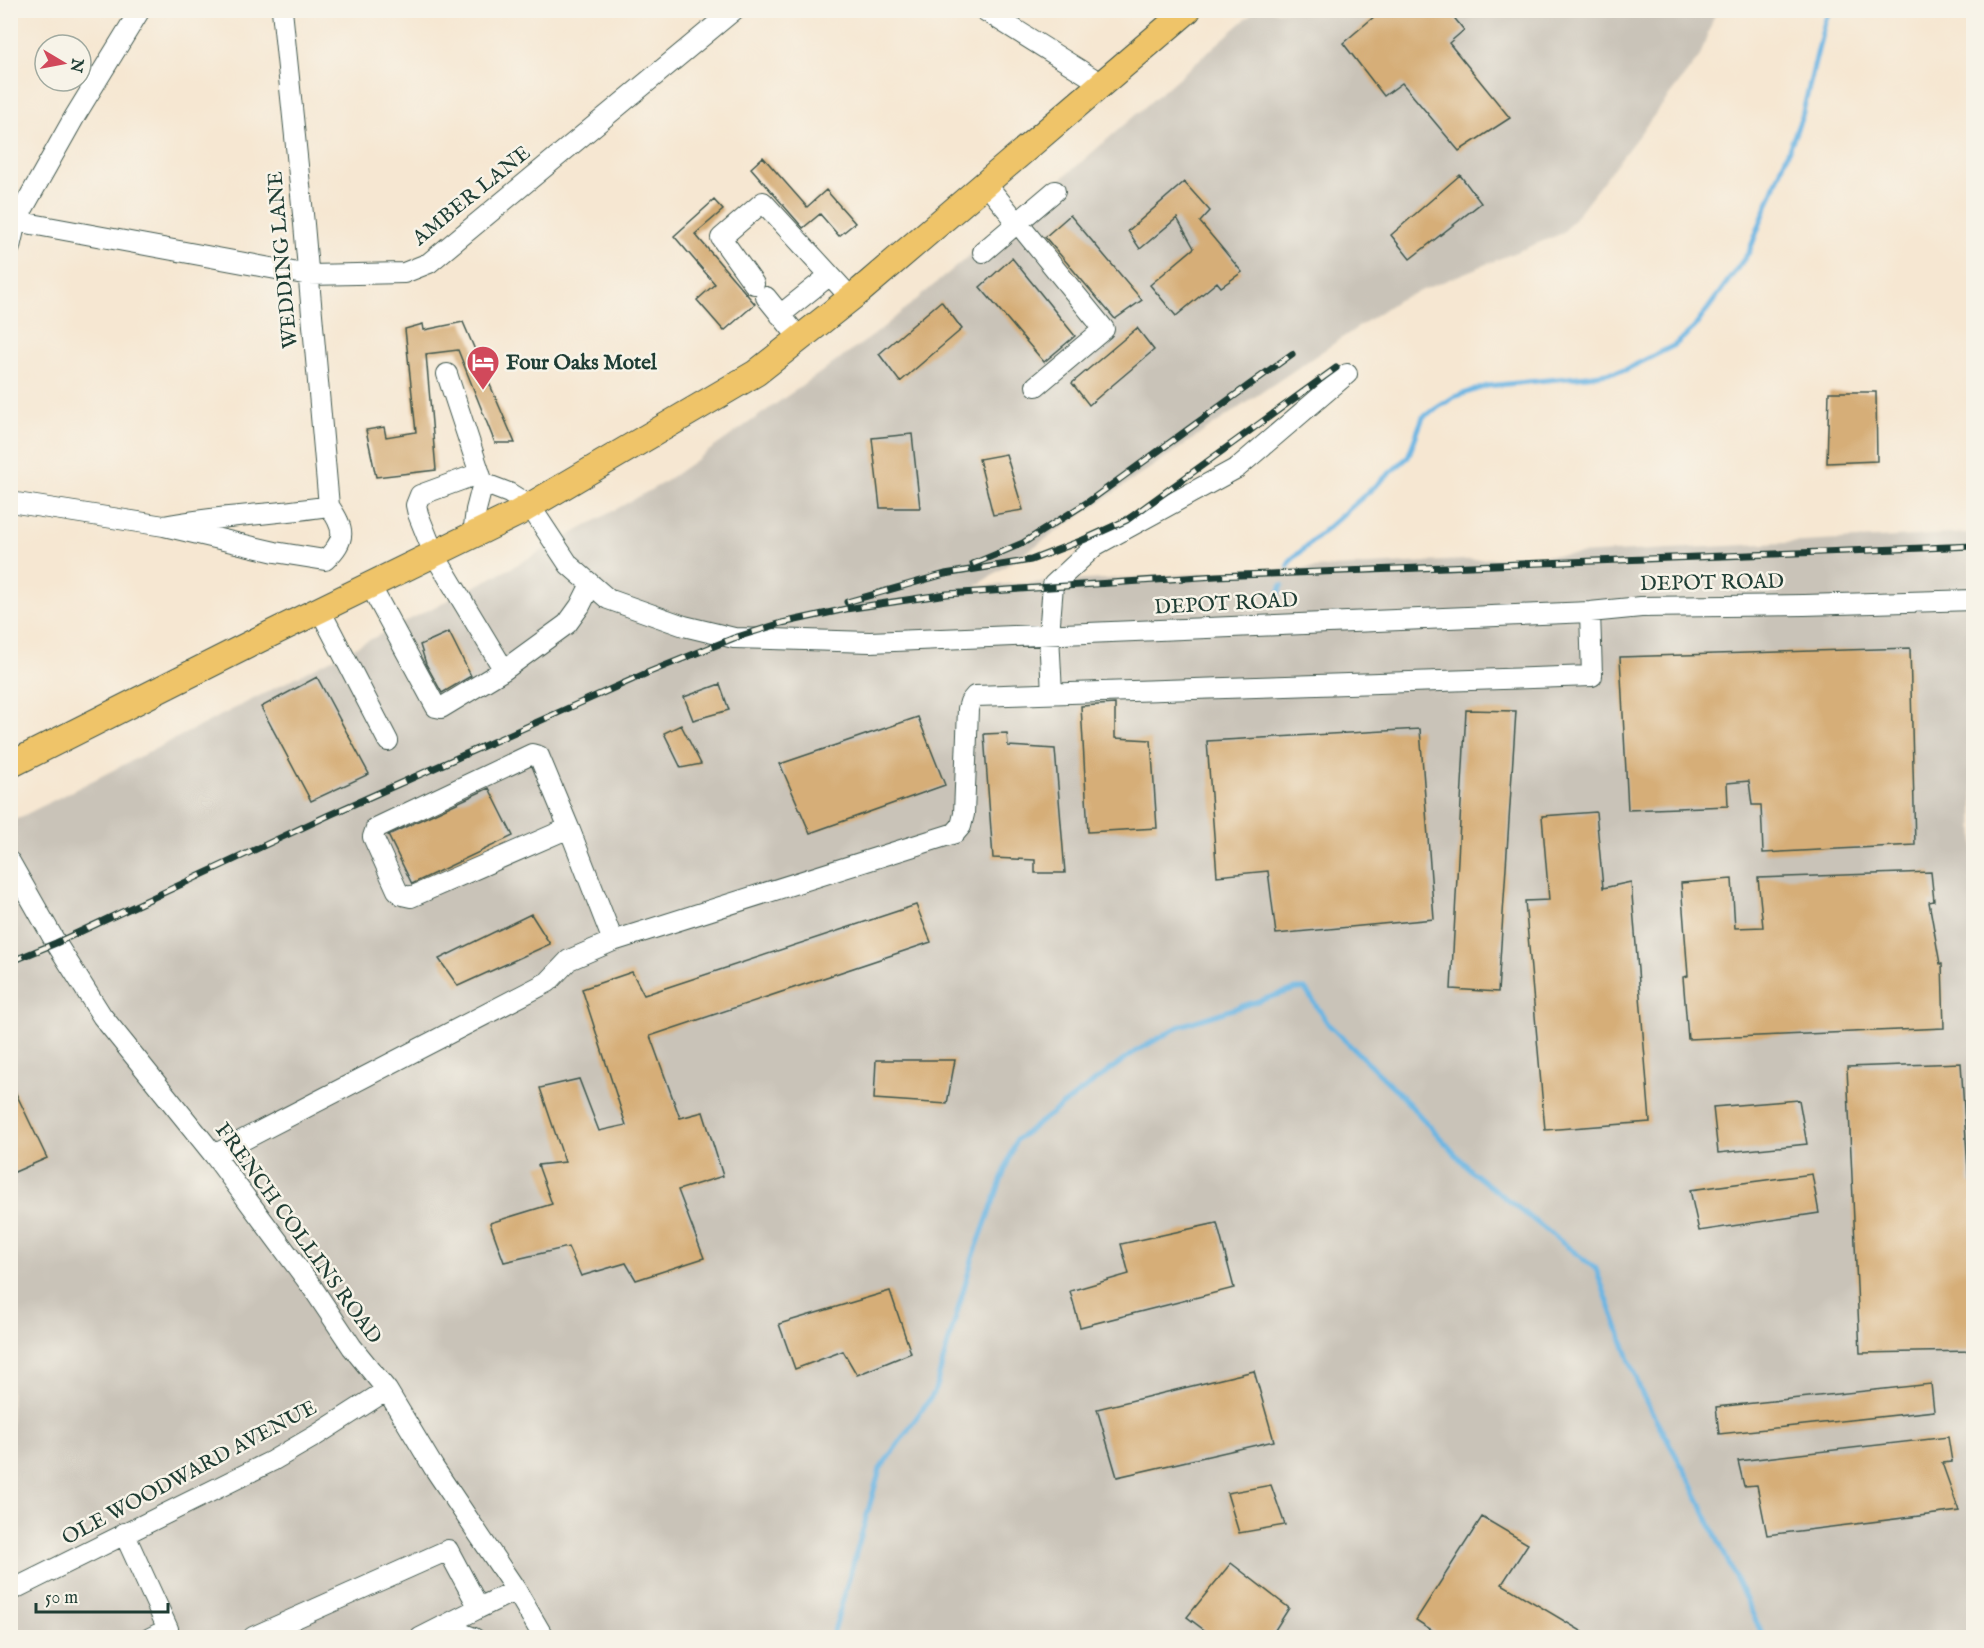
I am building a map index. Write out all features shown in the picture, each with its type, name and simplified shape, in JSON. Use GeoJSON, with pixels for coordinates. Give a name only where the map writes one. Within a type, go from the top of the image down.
{"type":"FeatureCollection","features":[{"type":"Feature","properties":{"kind":"main road"},"geometry":{"type":"LineString","coordinates":[[10,765],[531,506],[756,373],[851,298],[1188,10]]}},
{"type":"Feature","properties":{"kind":"street"},"geometry":{"type":"LineString","coordinates":[[10,247],[13,220],[140,10]]}},
{"type":"Feature","properties":{"kind":"street","name":"WEDDING LANE"},"geometry":{"type":"LineString","coordinates":[[164,526],[274,552],[325,560],[338,548],[342,535],[337,518],[329,506],[309,275],[282,10]]}},
{"type":"Feature","properties":{"kind":"street","name":"AMBER LANE"},"geometry":{"type":"LineString","coordinates":[[13,220],[309,275],[404,273],[429,262],[734,10]]}},
{"type":"Feature","properties":{"kind":"street"},"geometry":{"type":"LineString","coordinates":[[984,10],[1102,84]]}},
{"type":"Feature","properties":{"kind":"street"},"geometry":{"type":"LineString","coordinates":[[986,184],[1104,329],[1036,386]]}},
{"type":"Feature","properties":{"kind":"street"},"geometry":{"type":"LineString","coordinates":[[983,252],[1055,191]]}},
{"type":"Feature","properties":{"kind":"street"},"geometry":{"type":"LineString","coordinates":[[800,339],[721,238],[763,202],[851,298]]}},
{"type":"Feature","properties":{"kind":"street"},"geometry":{"type":"LineString","coordinates":[[780,315],[830,275]]}},
{"type":"Feature","properties":{"kind":"street"},"geometry":{"type":"LineString","coordinates":[[447,374],[482,478],[473,535]]}},
{"type":"Feature","properties":{"kind":"street"},"geometry":{"type":"LineString","coordinates":[[1052,693],[1050,636],[1053,585],[1096,545],[1237,468],[1347,374]]}},
{"type":"Feature","properties":{"kind":"street"},"geometry":{"type":"LineString","coordinates":[[504,670],[434,554],[416,505],[420,495],[482,478],[531,506]]}},
{"type":"Feature","properties":{"kind":"street"},"geometry":{"type":"LineString","coordinates":[[10,502],[164,526],[189,521],[329,506]]}},
{"type":"Feature","properties":{"kind":"street","name":"DEPOT ROAD"},"geometry":{"type":"LineString","coordinates":[[531,506],[569,565],[608,598],[684,626],[734,638],[870,642],[1590,612],[1641,607],[1974,600]]}},
{"type":"Feature","properties":{"kind":"street"},"geometry":{"type":"LineString","coordinates":[[370,585],[436,707],[441,708],[504,670],[567,624],[580,606],[591,584]]}},
{"type":"Feature","properties":{"kind":"street"},"geometry":{"type":"LineString","coordinates":[[320,610],[388,741]]}},
{"type":"Feature","properties":{"kind":"street"},"geometry":{"type":"LineString","coordinates":[[214,1155],[548,982],[569,960],[613,941],[955,833],[962,826],[964,814],[970,702],[975,696],[1592,676],[1590,612]]}},
{"type":"Feature","properties":{"kind":"street"},"geometry":{"type":"LineString","coordinates":[[569,828],[411,897],[402,895],[397,890],[373,837],[376,828],[385,822],[532,754],[539,756],[569,828],[613,941]]}},
{"type":"Feature","properties":{"kind":"street","name":"FRENCH COLLINS ROAD"},"geometry":{"type":"LineString","coordinates":[[10,862],[19,896],[56,944],[102,1016],[214,1155],[312,1287],[352,1347],[387,1390],[434,1468],[516,1590],[544,1638]]}},
{"type":"Feature","properties":{"kind":"street","name":"OLE WOODWARD AVENUE"},"geometry":{"type":"LineString","coordinates":[[10,1591],[272,1461],[387,1390]]}},
{"type":"Feature","properties":{"kind":"street"},"geometry":{"type":"LineString","coordinates":[[124,1533],[168,1629],[150,1638]]}},
{"type":"Feature","properties":{"kind":"street"},"geometry":{"type":"LineString","coordinates":[[253,1636],[447,1550],[478,1608]]}},
{"type":"Feature","properties":{"kind":"street"},"geometry":{"type":"LineString","coordinates":[[420,1638],[516,1590]]}},
{"type":"Feature","properties":{"kind":"street"},"geometry":{"type":"LineString","coordinates":[[443,1626],[474,1638]]}},
{"type":"Feature","properties":{"kind":"shaded area"},"geometry":{"type":"Polygon","coordinates":[[[1255,11],[1716,11],[1700,56],[1563,233],[1398,300],[976,586],[1970,533],[1974,868],[1973,1637],[11,1638],[11,822],[511,568],[663,483],[874,335],[1079,164],[1255,11]]]}},
{"type":"Feature","properties":{"kind":"building"},"geometry":{"type":"Polygon","coordinates":[[[1382,10],[1448,10],[1464,30],[1449,43],[1510,118],[1459,151],[1402,83],[1384,96],[1343,43],[1382,10]]]}},
{"type":"Feature","properties":{"kind":"building"},"geometry":{"type":"Polygon","coordinates":[[[763,157],[807,207],[826,190],[855,223],[839,236],[820,214],[803,228],[751,168],[763,157]]]}},
{"type":"Feature","properties":{"kind":"building"},"geometry":{"type":"Polygon","coordinates":[[[1460,175],[1481,203],[1410,259],[1391,235],[1460,175]]]}},
{"type":"Feature","properties":{"kind":"building"},"geometry":{"type":"Polygon","coordinates":[[[1184,182],[1210,211],[1200,222],[1242,272],[1221,287],[1217,282],[1176,316],[1150,285],[1194,248],[1177,218],[1140,249],[1128,231],[1184,182]]]}},
{"type":"Feature","properties":{"kind":"building"},"geometry":{"type":"Polygon","coordinates":[[[714,200],[723,210],[695,234],[755,304],[724,331],[697,300],[715,284],[674,236],[714,200]]]}},
{"type":"Feature","properties":{"kind":"building"},"geometry":{"type":"Polygon","coordinates":[[[1070,215],[1142,300],[1115,319],[1045,237],[1070,215]]]}},
{"type":"Feature","properties":{"kind":"building"},"geometry":{"type":"Polygon","coordinates":[[[1012,258],[1075,336],[1044,362],[980,287],[1012,258]]]}},
{"type":"Feature","properties":{"kind":"building"},"geometry":{"type":"Polygon","coordinates":[[[941,301],[962,329],[900,382],[879,354],[941,301]]]}},
{"type":"Feature","properties":{"kind":"building","name":"Four Oaks Motel"},"geometry":{"type":"Polygon","coordinates":[[[463,322],[515,443],[495,443],[458,350],[426,354],[436,470],[376,477],[366,430],[384,427],[386,437],[416,432],[405,329],[423,324],[424,330],[463,322]]]}},
{"type":"Feature","properties":{"kind":"building"},"geometry":{"type":"Polygon","coordinates":[[[1137,328],[1154,350],[1089,405],[1072,383],[1137,328]]]}},
{"type":"Feature","properties":{"kind":"building"},"geometry":{"type":"Polygon","coordinates":[[[1829,392],[1876,392],[1877,461],[1827,463],[1829,392]]]}},
{"type":"Feature","properties":{"kind":"building"},"geometry":{"type":"Polygon","coordinates":[[[912,434],[920,508],[880,508],[872,438],[912,434]]]}},
{"type":"Feature","properties":{"kind":"building"},"geometry":{"type":"Polygon","coordinates":[[[1006,454],[1023,510],[993,515],[979,459],[1006,454]]]}},
{"type":"Feature","properties":{"kind":"building"},"geometry":{"type":"Polygon","coordinates":[[[449,632],[471,676],[442,693],[426,664],[420,645],[449,632]]]}},
{"type":"Feature","properties":{"kind":"building"},"geometry":{"type":"Polygon","coordinates":[[[1910,648],[1915,845],[1763,853],[1761,805],[1752,805],[1749,781],[1727,783],[1728,806],[1628,810],[1620,657],[1910,648]]]}},
{"type":"Feature","properties":{"kind":"building"},"geometry":{"type":"Polygon","coordinates":[[[317,677],[369,774],[311,801],[261,707],[317,677]]]}},
{"type":"Feature","properties":{"kind":"building"},"geometry":{"type":"Polygon","coordinates":[[[720,684],[729,710],[693,720],[684,697],[720,684]]]}},
{"type":"Feature","properties":{"kind":"building"},"geometry":{"type":"Polygon","coordinates":[[[1115,704],[1115,738],[1151,740],[1157,828],[1088,832],[1081,706],[1115,704]]]}},
{"type":"Feature","properties":{"kind":"building"},"geometry":{"type":"Polygon","coordinates":[[[1466,710],[1516,711],[1498,992],[1451,989],[1466,710]]]}},
{"type":"Feature","properties":{"kind":"building"},"geometry":{"type":"Polygon","coordinates":[[[918,717],[945,785],[810,833],[780,764],[918,717]]]}},
{"type":"Feature","properties":{"kind":"building"},"geometry":{"type":"Polygon","coordinates":[[[681,725],[701,764],[681,768],[664,733],[681,725]]]}},
{"type":"Feature","properties":{"kind":"building"},"geometry":{"type":"Polygon","coordinates":[[[1420,729],[1434,919],[1276,934],[1268,871],[1217,876],[1207,741],[1420,729]]]}},
{"type":"Feature","properties":{"kind":"building"},"geometry":{"type":"Polygon","coordinates":[[[1007,733],[1008,746],[1055,749],[1065,873],[1035,873],[1035,860],[993,858],[984,734],[1007,733]]]}},
{"type":"Feature","properties":{"kind":"building"},"geometry":{"type":"Polygon","coordinates":[[[489,788],[513,836],[412,884],[388,835],[489,788]]]}},
{"type":"Feature","properties":{"kind":"building"},"geometry":{"type":"Polygon","coordinates":[[[1596,812],[1603,888],[1631,882],[1650,1122],[1545,1130],[1525,901],[1549,900],[1542,816],[1596,812]]]}},
{"type":"Feature","properties":{"kind":"building"},"geometry":{"type":"Polygon","coordinates":[[[1931,872],[1934,901],[1929,902],[1940,964],[1942,964],[1944,1028],[1688,1039],[1683,977],[1688,976],[1681,883],[1732,879],[1735,928],[1763,927],[1758,878],[1931,872]]]}},
{"type":"Feature","properties":{"kind":"building"},"geometry":{"type":"Polygon","coordinates":[[[916,905],[931,942],[650,1036],[680,1118],[703,1112],[723,1176],[678,1190],[704,1258],[636,1280],[626,1263],[581,1276],[568,1247],[504,1262],[490,1223],[552,1204],[538,1165],[565,1162],[540,1088],[579,1079],[599,1131],[626,1125],[582,989],[632,972],[644,995],[916,905]]]}},
{"type":"Feature","properties":{"kind":"building"},"geometry":{"type":"Polygon","coordinates":[[[531,914],[550,944],[458,986],[439,959],[531,914]]]}},
{"type":"Feature","properties":{"kind":"building"},"geometry":{"type":"Polygon","coordinates":[[[876,1060],[955,1060],[947,1104],[874,1099],[876,1060]]]}},
{"type":"Feature","properties":{"kind":"building"},"geometry":{"type":"Polygon","coordinates":[[[1961,1063],[1969,1184],[1974,1183],[1974,1351],[1860,1353],[1847,1067],[1961,1063]]]}},
{"type":"Feature","properties":{"kind":"building"},"geometry":{"type":"Polygon","coordinates":[[[10,1081],[47,1158],[10,1174],[10,1081]]]}},
{"type":"Feature","properties":{"kind":"building"},"geometry":{"type":"Polygon","coordinates":[[[1799,1100],[1807,1144],[1718,1153],[1713,1107],[1799,1100]]]}},
{"type":"Feature","properties":{"kind":"building"},"geometry":{"type":"Polygon","coordinates":[[[1812,1174],[1819,1213],[1699,1231],[1690,1190],[1812,1174]]]}},
{"type":"Feature","properties":{"kind":"building"},"geometry":{"type":"Polygon","coordinates":[[[1217,1223],[1234,1288],[1080,1327],[1070,1291],[1129,1274],[1121,1244],[1217,1223]]]}},
{"type":"Feature","properties":{"kind":"building"},"geometry":{"type":"Polygon","coordinates":[[[890,1291],[911,1353],[857,1375],[843,1351],[795,1369],[779,1324],[890,1291]]]}},
{"type":"Feature","properties":{"kind":"building"},"geometry":{"type":"Polygon","coordinates":[[[1254,1371],[1274,1441],[1117,1477],[1097,1409],[1254,1371]]]}},
{"type":"Feature","properties":{"kind":"building"},"geometry":{"type":"Polygon","coordinates":[[[1931,1384],[1934,1411],[1719,1434],[1716,1407],[1931,1384]]]}},
{"type":"Feature","properties":{"kind":"building"},"geometry":{"type":"Polygon","coordinates":[[[1948,1437],[1952,1462],[1942,1463],[1959,1511],[1767,1535],[1757,1485],[1744,1486],[1738,1461],[1948,1437]]]}},
{"type":"Feature","properties":{"kind":"building"},"geometry":{"type":"Polygon","coordinates":[[[1271,1485],[1285,1525],[1239,1533],[1227,1493],[1271,1485]]]}},
{"type":"Feature","properties":{"kind":"building"},"geometry":{"type":"Polygon","coordinates":[[[1482,1517],[1528,1544],[1502,1584],[1593,1638],[1444,1638],[1416,1620],[1482,1517]]]}},
{"type":"Feature","properties":{"kind":"building"},"geometry":{"type":"Polygon","coordinates":[[[1231,1563],[1289,1608],[1270,1638],[1215,1638],[1187,1617],[1231,1563]]]}},
{"type":"Feature","properties":{"kind":"waterway"},"geometry":{"type":"LineString","coordinates":[[1288,566],[1290,561],[1408,457],[1423,417],[1454,397],[1487,386],[1625,370],[1675,345],[1694,328],[1749,252],[1802,116],[1825,21],[1830,10]]}},
{"type":"Feature","properties":{"kind":"waterway"},"geometry":{"type":"LineString","coordinates":[[1277,598],[1282,585]]}},
{"type":"Feature","properties":{"kind":"waterway"},"geometry":{"type":"LineString","coordinates":[[832,1638],[880,1469],[934,1393],[973,1257],[1016,1140],[1133,1053],[1180,1026],[1296,989],[1305,989],[1329,1025],[1398,1092],[1472,1172],[1596,1269],[1642,1394],[1689,1479],[1764,1638]]}},
{"type":"Feature","properties":{"kind":"railway"},"geometry":{"type":"LineString","coordinates":[[973,564],[1023,543],[1088,502],[1292,354]]}},
{"type":"Feature","properties":{"kind":"railway"},"geometry":{"type":"LineString","coordinates":[[847,602],[945,574],[1031,560],[1127,520],[1336,368]]}},
{"type":"Feature","properties":{"kind":"railway"},"geometry":{"type":"LineString","coordinates":[[10,962],[56,943],[327,816],[647,673],[734,638],[782,623],[846,609],[947,594],[1216,576],[1974,546]]}},
{"type":"Feature","properties":{"kind":"place","name":"Four Oaks Motel"},"geometry":{"type":"Point","coordinates":[483,391]}}]}
